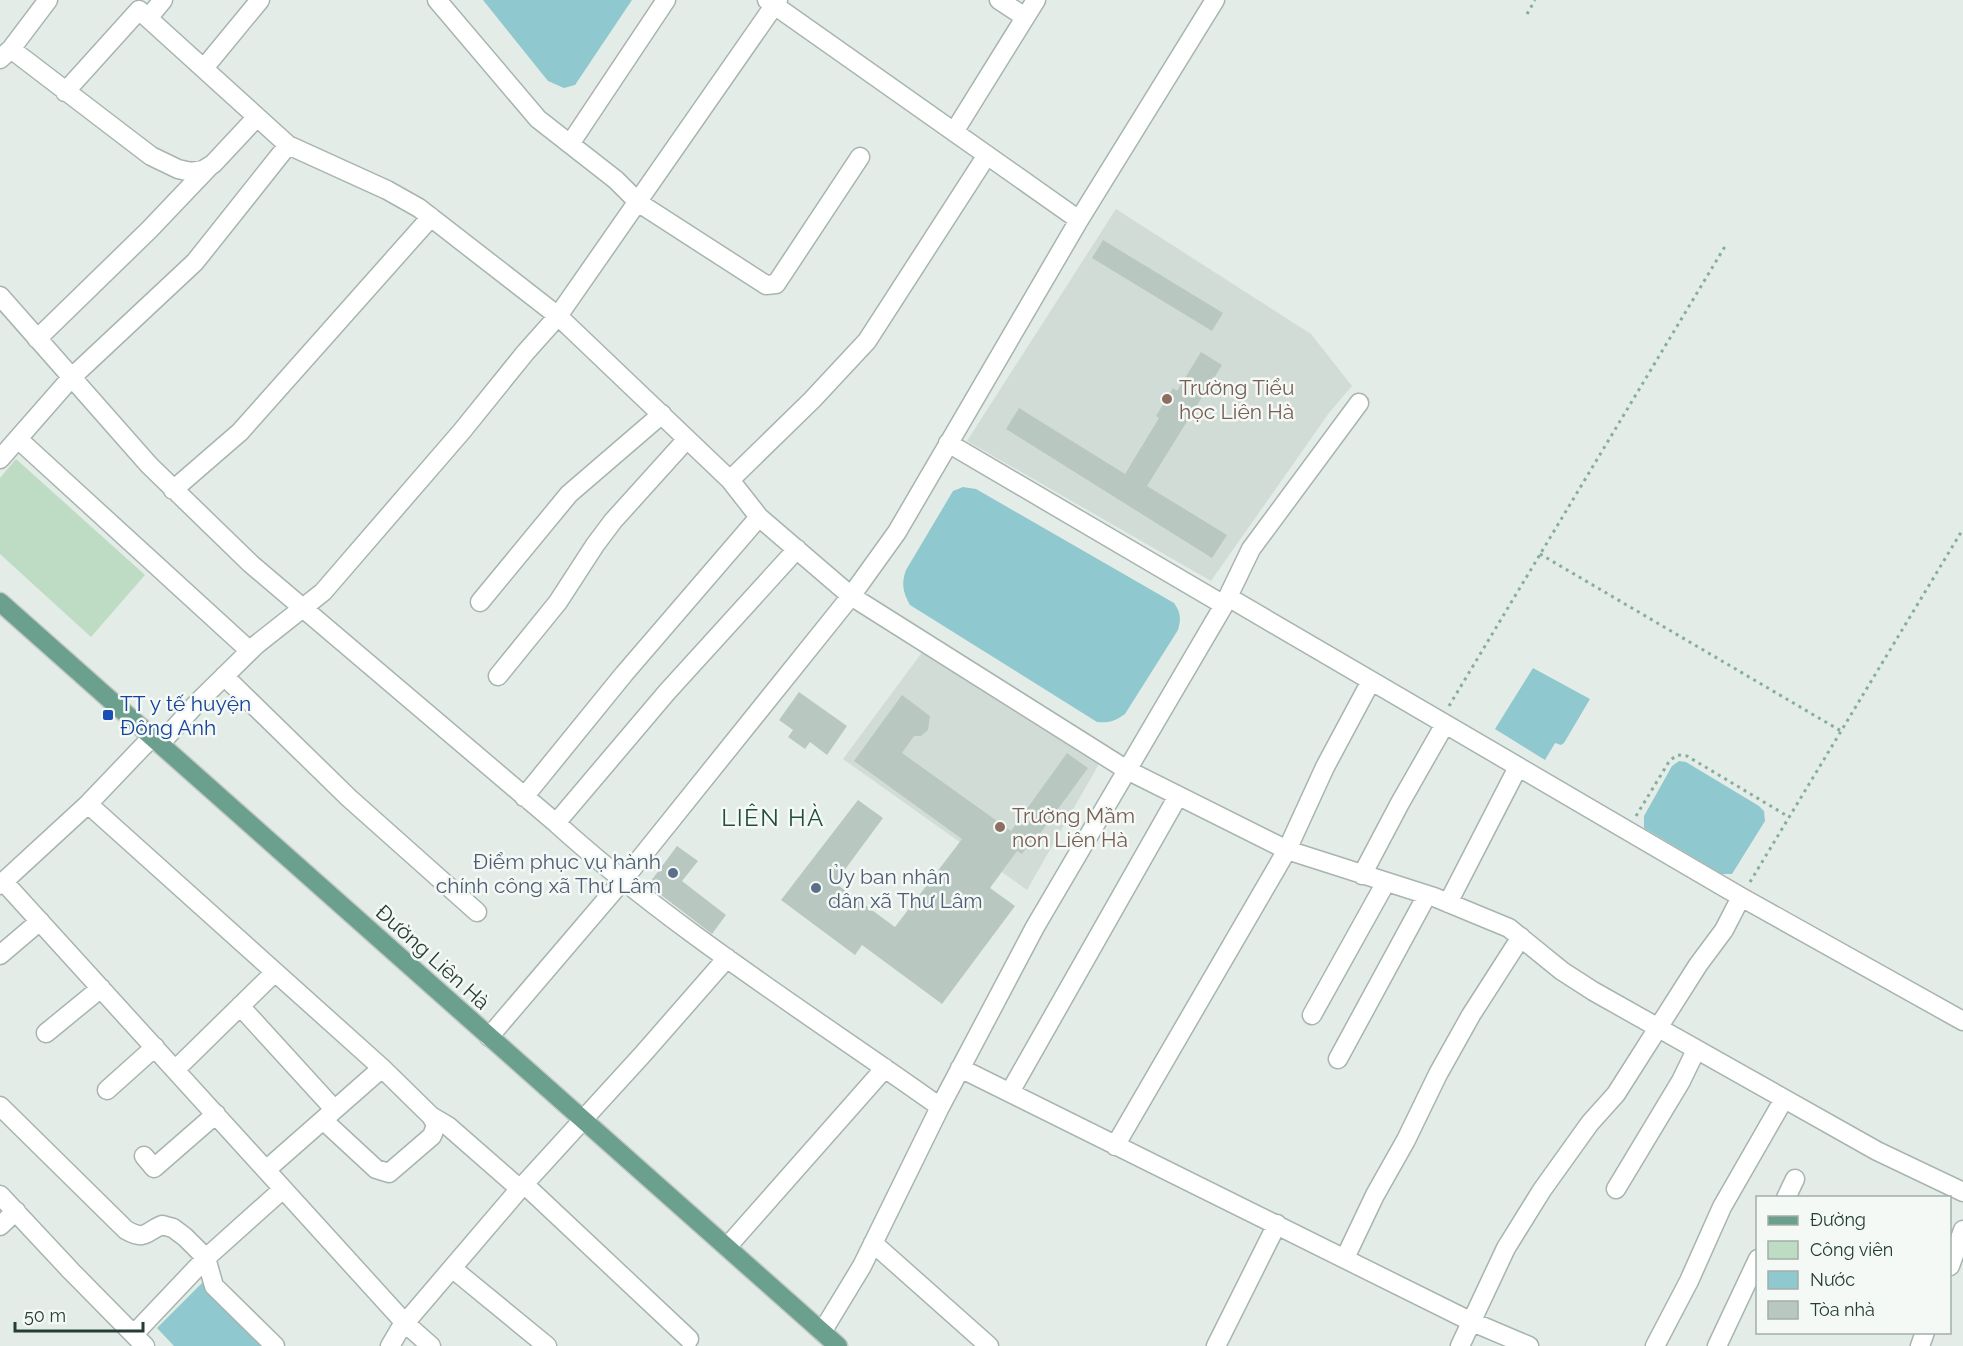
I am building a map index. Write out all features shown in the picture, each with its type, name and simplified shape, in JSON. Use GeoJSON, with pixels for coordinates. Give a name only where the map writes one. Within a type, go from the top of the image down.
{"type":"FeatureCollection","features":[{"type":"Feature","properties":{"kind":"main road","name":"Đường Liên Hà"},"geometry":{"type":"LineString","coordinates":[[0,602],[838,1346]]}},
{"type":"Feature","properties":{"kind":"street"},"geometry":{"type":"LineString","coordinates":[[48,0],[6,54],[65,92],[165,164],[191,172],[203,171],[213,164]]}},
{"type":"Feature","properties":{"kind":"street"},"geometry":{"type":"LineString","coordinates":[[149,17],[163,0]]}},
{"type":"Feature","properties":{"kind":"street"},"geometry":{"type":"LineString","coordinates":[[204,68],[260,0]]}},
{"type":"Feature","properties":{"kind":"street"},"geometry":{"type":"LineString","coordinates":[[437,0],[538,119],[615,180],[639,203],[761,283],[771,286],[776,284],[860,157]]}},
{"type":"Feature","properties":{"kind":"street"},"geometry":{"type":"LineString","coordinates":[[570,144],[666,0]]}},
{"type":"Feature","properties":{"kind":"street"},"geometry":{"type":"LineString","coordinates":[[999,0],[1025,17]]}},
{"type":"Feature","properties":{"kind":"street"},"geometry":{"type":"LineString","coordinates":[[954,132],[1035,0]]}},
{"type":"Feature","properties":{"kind":"street"},"geometry":{"type":"LineString","coordinates":[[489,1037],[623,880],[851,596],[897,532],[1079,220],[1215,0]]}},
{"type":"Feature","properties":{"kind":"street"},"geometry":{"type":"LineString","coordinates":[[431,1346],[405,1323],[40,921],[2,884],[250,651],[322,592],[558,316],[639,203],[773,2],[1079,220]]}},
{"type":"Feature","properties":{"kind":"street"},"geometry":{"type":"LineString","coordinates":[[65,92],[139,10],[288,145],[387,190],[431,217],[558,316],[730,480],[759,517],[851,596],[1127,770],[1287,850],[1427,895],[1509,928],[1562,971],[1658,1029],[1877,1150],[1963,1192]]}},
{"type":"Feature","properties":{"kind":"street"},"geometry":{"type":"LineString","coordinates":[[37,339],[149,230],[256,118]]}},
{"type":"Feature","properties":{"kind":"street"},"geometry":{"type":"LineString","coordinates":[[0,459],[71,378],[195,262],[288,145]]}},
{"type":"Feature","properties":{"kind":"street"},"geometry":{"type":"LineString","coordinates":[[730,480],[812,400],[867,341],[987,155]]}},
{"type":"Feature","properties":{"kind":"street"},"geometry":{"type":"LineString","coordinates":[[173,490],[240,432],[431,217]]}},
{"type":"Feature","properties":{"kind":"street"},"geometry":{"type":"LineString","coordinates":[[0,296],[173,490],[251,564],[596,860],[727,958],[940,1107]]}},
{"type":"Feature","properties":{"kind":"street"},"geometry":{"type":"LineString","coordinates":[[822,1332],[862,1266],[940,1107],[1035,927],[1226,601],[1251,549],[1359,403]]}},
{"type":"Feature","properties":{"kind":"street"},"geometry":{"type":"LineString","coordinates":[[480,602],[569,494],[662,414]]}},
{"type":"Feature","properties":{"kind":"street"},"geometry":{"type":"LineString","coordinates":[[18,439],[250,651]]}},
{"type":"Feature","properties":{"kind":"street"},"geometry":{"type":"LineString","coordinates":[[498,676],[558,602],[595,544],[613,521],[687,439]]}},
{"type":"Feature","properties":{"kind":"street"},"geometry":{"type":"LineString","coordinates":[[948,443],[1443,722],[1741,897],[1963,1021]]}},
{"type":"Feature","properties":{"kind":"street"},"geometry":{"type":"LineString","coordinates":[[524,797],[624,674],[759,517]]}},
{"type":"Feature","properties":{"kind":"street"},"geometry":{"type":"LineString","coordinates":[[556,824],[668,692],[797,549]]}},
{"type":"Feature","properties":{"kind":"street"},"geometry":{"type":"LineString","coordinates":[[224,676],[349,798],[477,912]]}},
{"type":"Feature","properties":{"kind":"street"},"geometry":{"type":"LineString","coordinates":[[1115,1146],[1287,850],[1325,767],[1371,681]]}},
{"type":"Feature","properties":{"kind":"street"},"geometry":{"type":"LineString","coordinates":[[1362,875],[1443,722]]}},
{"type":"Feature","properties":{"kind":"street"},"geometry":{"type":"LineString","coordinates":[[1448,903],[1470,856],[1518,767]]}},
{"type":"Feature","properties":{"kind":"street"},"geometry":{"type":"LineString","coordinates":[[1010,1092],[1178,796]]}},
{"type":"Feature","properties":{"kind":"street"},"geometry":{"type":"LineString","coordinates":[[88,804],[382,1068],[431,1116],[448,1126],[522,1187],[689,1340]]}},
{"type":"Feature","properties":{"kind":"street"},"geometry":{"type":"LineString","coordinates":[[1312,1015],[1386,882]]}},
{"type":"Feature","properties":{"kind":"street"},"geometry":{"type":"LineString","coordinates":[[1338,1059],[1427,895]]}},
{"type":"Feature","properties":{"kind":"street"},"geometry":{"type":"LineString","coordinates":[[1460,1346],[1506,1248],[1542,1190],[1590,1123],[1616,1094],[1698,965],[1724,930],[1741,897]]}},
{"type":"Feature","properties":{"kind":"street"},"geometry":{"type":"LineString","coordinates":[[0,955],[40,921]]}},
{"type":"Feature","properties":{"kind":"street"},"geometry":{"type":"LineString","coordinates":[[1345,1258],[1375,1195],[1444,1064],[1471,1015],[1521,937]]}},
{"type":"Feature","properties":{"kind":"street"},"geometry":{"type":"LineString","coordinates":[[390,1346],[405,1323],[522,1187],[727,958]]}},
{"type":"Feature","properties":{"kind":"street"},"geometry":{"type":"LineString","coordinates":[[175,1070],[275,972]]}},
{"type":"Feature","properties":{"kind":"street"},"geometry":{"type":"LineString","coordinates":[[46,1033],[101,988]]}},
{"type":"Feature","properties":{"kind":"street"},"geometry":{"type":"LineString","coordinates":[[240,1006],[371,1165],[383,1172],[389,1173],[432,1136],[436,1125],[431,1116]]}},
{"type":"Feature","properties":{"kind":"street"},"geometry":{"type":"LineString","coordinates":[[107,1090],[155,1047]]}},
{"type":"Feature","properties":{"kind":"street"},"geometry":{"type":"LineString","coordinates":[[1616,1189],[1681,1081],[1696,1050]]}},
{"type":"Feature","properties":{"kind":"street"},"geometry":{"type":"LineString","coordinates":[[266,1170],[382,1068]]}},
{"type":"Feature","properties":{"kind":"street"},"geometry":{"type":"LineString","coordinates":[[727,1247],[885,1068]]}},
{"type":"Feature","properties":{"kind":"street"},"geometry":{"type":"LineString","coordinates":[[960,1068],[1115,1146],[1170,1170],[1470,1321],[1530,1346]]}},
{"type":"Feature","properties":{"kind":"street"},"geometry":{"type":"LineString","coordinates":[[1655,1346],[1689,1281],[1722,1207],[1784,1099]]}},
{"type":"Feature","properties":{"kind":"street"},"geometry":{"type":"LineString","coordinates":[[0,1106],[126,1230],[137,1236],[146,1235],[162,1225],[173,1228],[206,1258],[214,1286],[275,1346]]}},
{"type":"Feature","properties":{"kind":"street"},"geometry":{"type":"LineString","coordinates":[[144,1156],[154,1168],[216,1114]]}},
{"type":"Feature","properties":{"kind":"street"},"geometry":{"type":"LineString","coordinates":[[1786,1196],[1795,1179]]}},
{"type":"Feature","properties":{"kind":"street"},"geometry":{"type":"LineString","coordinates":[[0,1195],[140,1340],[206,1258],[283,1189]]}},
{"type":"Feature","properties":{"kind":"street"},"geometry":{"type":"LineString","coordinates":[[0,1226],[16,1211]]}},
{"type":"Feature","properties":{"kind":"street"},"geometry":{"type":"LineString","coordinates":[[1216,1346],[1277,1224]]}},
{"type":"Feature","properties":{"kind":"street"},"geometry":{"type":"LineString","coordinates":[[1951,1263],[1963,1230]]}},
{"type":"Feature","properties":{"kind":"street"},"geometry":{"type":"LineString","coordinates":[[873,1243],[989,1346]]}},
{"type":"Feature","properties":{"kind":"street"},"geometry":{"type":"LineString","coordinates":[[1717,1346],[1756,1263]]}},
{"type":"Feature","properties":{"kind":"street"},"geometry":{"type":"LineString","coordinates":[[453,1269],[547,1346]]}},
{"type":"Feature","properties":{"kind":"path"},"geometry":{"type":"LineString","coordinates":[[1527,14],[1535,0]]}},
{"type":"Feature","properties":{"kind":"path"},"geometry":{"type":"LineString","coordinates":[[1443,722],[1540,554],[1727,243]]}},
{"type":"Feature","properties":{"kind":"path"},"geometry":{"type":"LineString","coordinates":[[1741,897],[1963,529]]}},
{"type":"Feature","properties":{"kind":"path"},"geometry":{"type":"LineString","coordinates":[[1540,554],[1841,731]]}},
{"type":"Feature","properties":{"kind":"path"},"geometry":{"type":"LineString","coordinates":[[1627,830],[1670,760],[1678,755],[1687,756],[1789,818]]}},
{"type":"Feature","properties":{"kind":"shaded area","name":"Trường Tiểu học Liên Hà"},"geometry":{"type":"Polygon","coordinates":[[[1116,209],[1311,334],[1352,386],[1329,413],[1211,581],[967,441],[1116,209]]]}},
{"type":"Feature","properties":{"kind":"shaded area","name":"Trường Mầm non Liên Hà"},"geometry":{"type":"Polygon","coordinates":[[[923,651],[1099,764],[1027,890],[843,759],[923,651]]]}},
{"type":"Feature","properties":{"kind":"green space"},"geometry":{"type":"Polygon","coordinates":[[[16,459],[145,575],[91,637],[0,554],[0,478],[16,459]]]}},
{"type":"Feature","properties":{"kind":"water"},"geometry":{"type":"Polygon","coordinates":[[[483,0],[632,0],[575,85],[564,88],[548,81],[483,0]]]}},
{"type":"Feature","properties":{"kind":"water"},"geometry":{"type":"Polygon","coordinates":[[[963,487],[976,489],[1174,603],[1180,616],[1178,630],[1125,714],[1112,721],[1097,722],[910,605],[903,588],[906,570],[953,491],[963,487]]]}},
{"type":"Feature","properties":{"kind":"water"},"geometry":{"type":"Polygon","coordinates":[[[1533,668],[1590,699],[1564,743],[1561,745],[1555,743],[1545,760],[1495,729],[1533,668]]]}},
{"type":"Feature","properties":{"kind":"water"},"geometry":{"type":"Polygon","coordinates":[[[1679,761],[1686,762],[1764,811],[1765,821],[1732,874],[1722,874],[1644,828],[1644,816],[1672,766],[1679,761]]]}},
{"type":"Feature","properties":{"kind":"water"},"geometry":{"type":"Polygon","coordinates":[[[203,1282],[268,1346],[174,1346],[157,1328],[203,1282]]]}},
{"type":"Feature","properties":{"kind":"building"},"geometry":{"type":"Polygon","coordinates":[[[1103,240],[1223,313],[1212,331],[1092,258],[1103,240]]]}},
{"type":"Feature","properties":{"kind":"building"},"geometry":{"type":"Polygon","coordinates":[[[1201,352],[1222,365],[1147,486],[1227,535],[1212,558],[1006,429],[1019,408],[1125,474],[1159,418],[1156,416],[1173,388],[1177,391],[1201,352]]]}},
{"type":"Feature","properties":{"kind":"building"},"geometry":{"type":"Polygon","coordinates":[[[799,692],[847,726],[827,755],[810,742],[805,749],[788,737],[793,730],[779,720],[799,692]]]}},
{"type":"Feature","properties":{"kind":"building"},"geometry":{"type":"Polygon","coordinates":[[[902,695],[930,716],[928,730],[921,736],[914,736],[902,753],[1011,831],[1067,753],[1088,768],[1039,835],[1037,833],[1022,854],[1017,851],[990,888],[1015,906],[942,1004],[862,945],[855,955],[781,900],[858,800],[883,818],[835,883],[895,927],[962,839],[854,761],[902,695]]]}},
{"type":"Feature","properties":{"kind":"building"},"geometry":{"type":"Polygon","coordinates":[[[677,846],[698,861],[682,881],[726,915],[712,934],[648,885],[677,846]]]}},
{"type":"Feature","properties":{"kind":"place","name":"Trường Tiểu học Liên Hà"},"geometry":{"type":"Point","coordinates":[1167,399]}},
{"type":"Feature","properties":{"kind":"place","name":"TT y tế huyện Đông Anh"},"geometry":{"type":"Point","coordinates":[108,715]}},
{"type":"Feature","properties":{"kind":"place","name":"Trường Mầm non Liên Hà"},"geometry":{"type":"Point","coordinates":[1000,827]}},
{"type":"Feature","properties":{"kind":"place","name":"Điểm phục vụ hành chính công xã Thư Lâm"},"geometry":{"type":"Point","coordinates":[673,873]}},
{"type":"Feature","properties":{"kind":"place","name":"Ủy ban nhân dân xã Thư Lâm"},"geometry":{"type":"Point","coordinates":[816,888]}},
{"type":"Feature","properties":{"kind":"district","name":"LIÊN HÀ"},"geometry":{"type":"Point","coordinates":[773,817]}}]}
